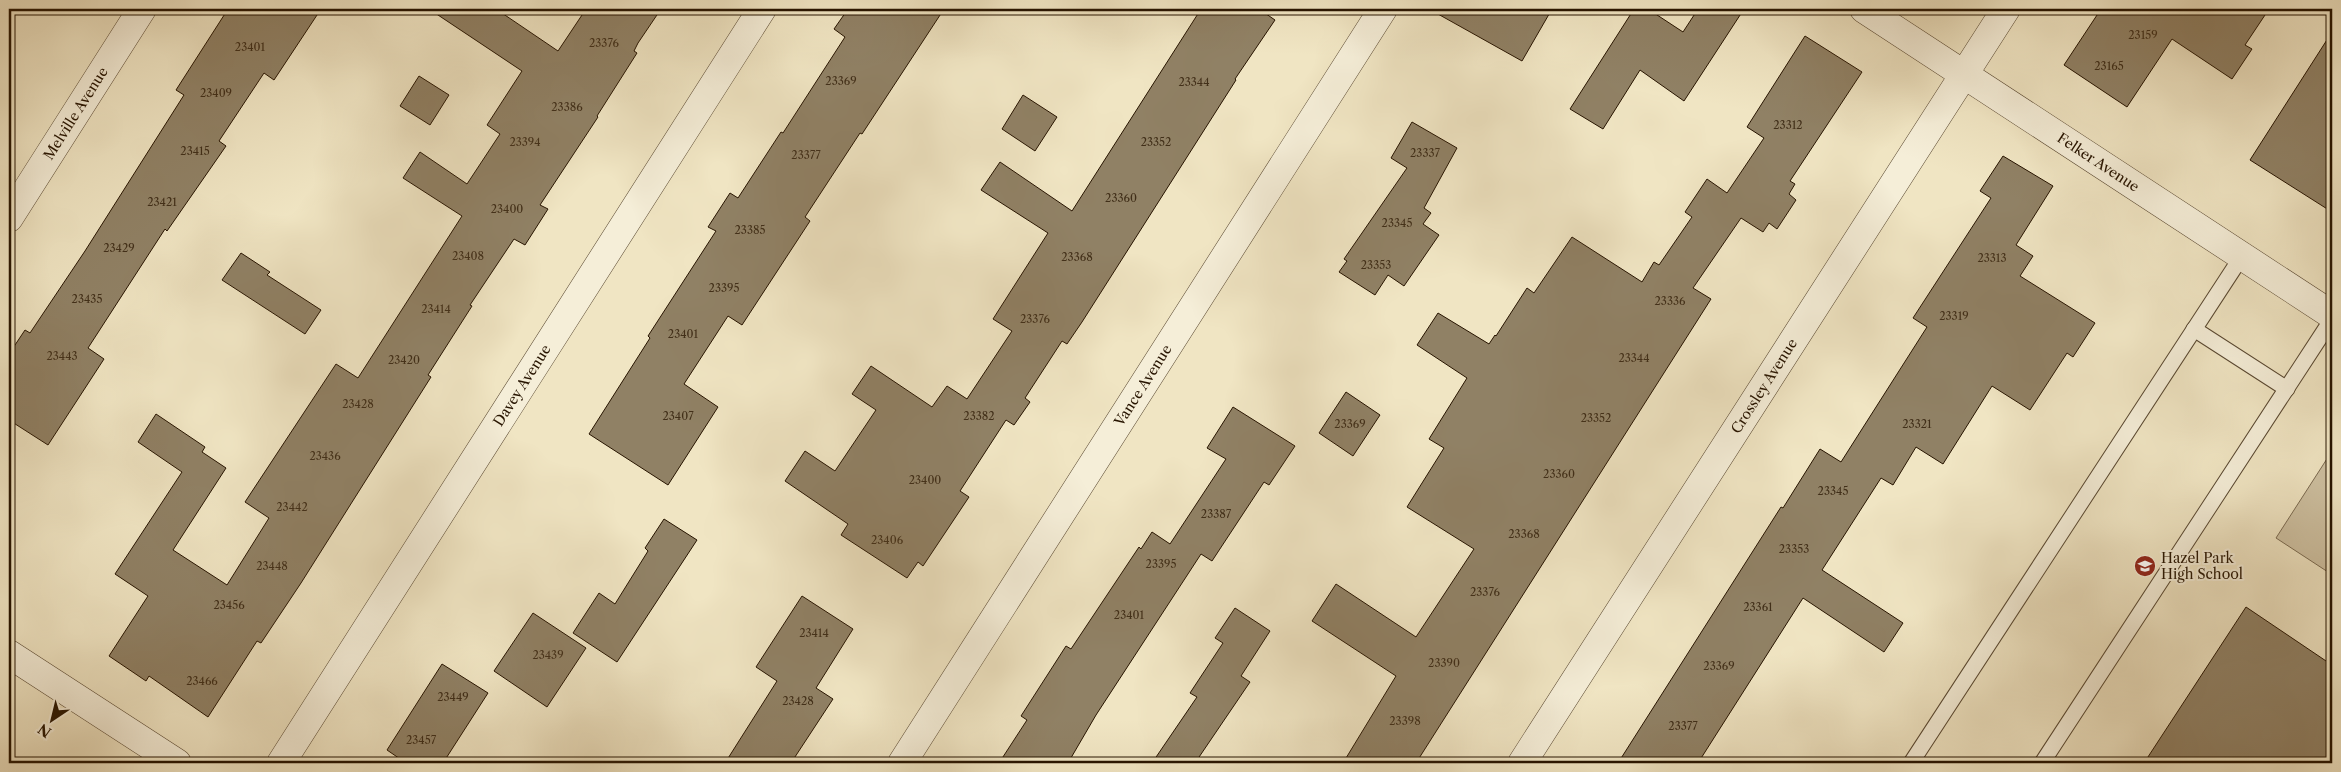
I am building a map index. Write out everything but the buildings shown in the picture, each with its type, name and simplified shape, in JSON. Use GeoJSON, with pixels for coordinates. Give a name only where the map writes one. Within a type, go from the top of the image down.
{"type":"FeatureCollection","features":[{"type":"Feature","properties":{"kind":"street","name":"Melville Avenue"},"geometry":{"type":"LineString","coordinates":[[9,218],[142,9]]}},
{"type":"Feature","properties":{"kind":"street","name":"Davey Avenue"},"geometry":{"type":"LineString","coordinates":[[281,763],[762,9]]}},
{"type":"Feature","properties":{"kind":"street","name":"Vance Avenue"},"geometry":{"type":"LineString","coordinates":[[902,763],[1383,9]]}},
{"type":"Feature","properties":{"kind":"street","name":"Felker Avenue"},"geometry":{"type":"LineString","coordinates":[[1864,9],[2332,317]]}},
{"type":"Feature","properties":{"kind":"street","name":"Crossley Avenue"},"geometry":{"type":"LineString","coordinates":[[1522,763],[2006,9]]}},
{"type":"Feature","properties":{"kind":"street"},"geometry":{"type":"LineString","coordinates":[[9,654],[176,763]]}},
{"type":"Feature","properties":{"kind":"lane"},"geometry":{"type":"LineString","coordinates":[[1911,763],[2242,256]]}},
{"type":"Feature","properties":{"kind":"lane"},"geometry":{"type":"LineString","coordinates":[[2042,763],[2288,389],[2332,317]]}},
{"type":"Feature","properties":{"kind":"lane"},"geometry":{"type":"LineString","coordinates":[[2194,330],[2288,389]]}},
{"type":"Feature","properties":{"kind":"shaded area"},"geometry":{"type":"Polygon","coordinates":[[[2332,451],[2332,566],[2328,572],[2276,538],[2332,451]]]}},
{"type":"Feature","properties":{"kind":"place","name":"Hazel Park High School"},"geometry":{"type":"Point","coordinates":[2145,566]}}]}
